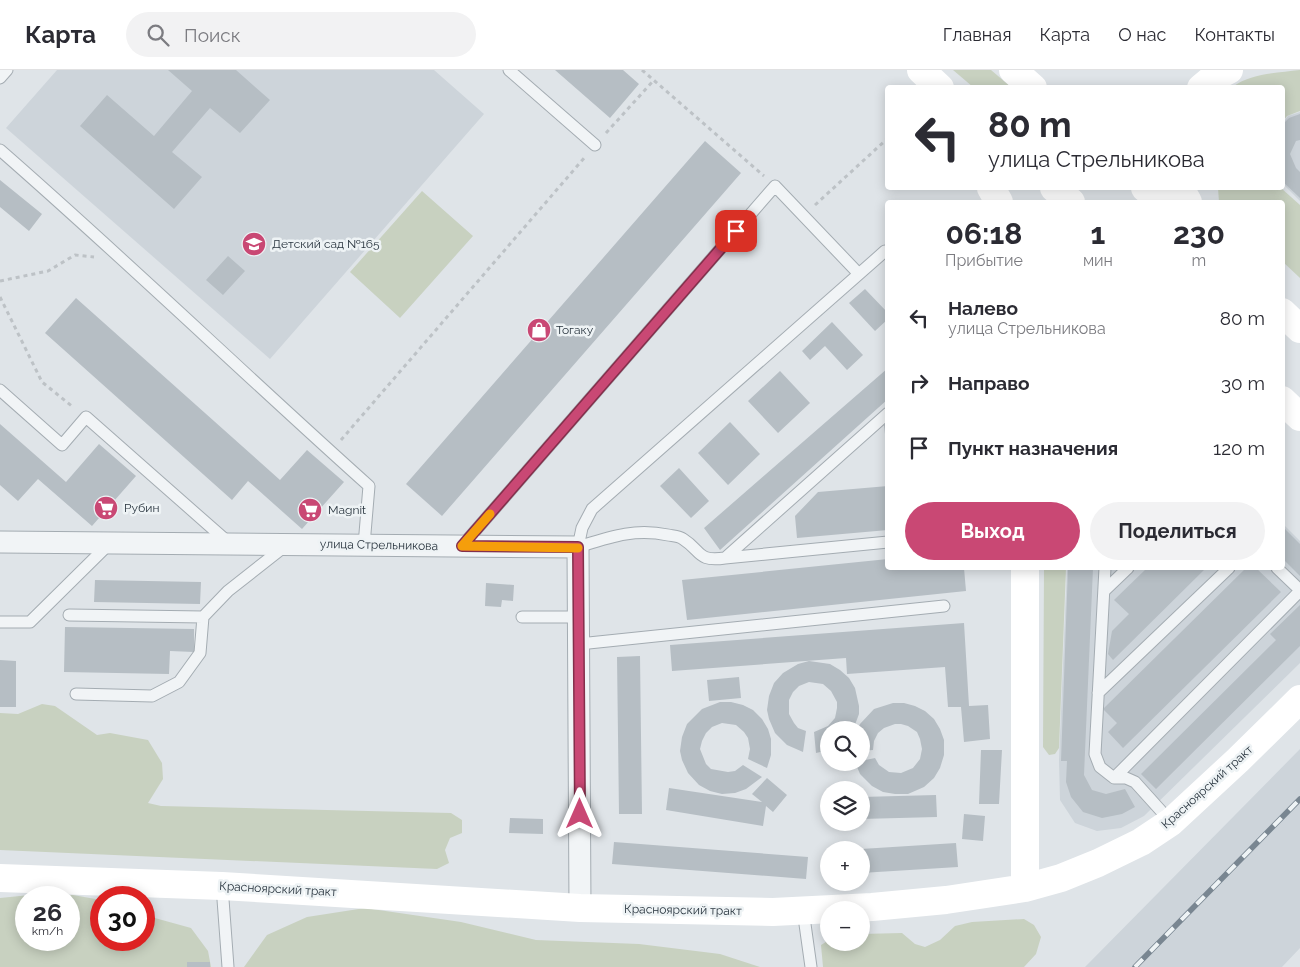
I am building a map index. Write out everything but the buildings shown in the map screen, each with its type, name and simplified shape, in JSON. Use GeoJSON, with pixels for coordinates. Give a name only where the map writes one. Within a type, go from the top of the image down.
{"type":"FeatureCollection","features":[{"type":"Feature","properties":{"kind":"main road"},"geometry":{"type":"LineString","coordinates":[[913,70],[924,85]]}},
{"type":"Feature","properties":{"kind":"main road"},"geometry":{"type":"LineString","coordinates":[[920,70],[937,85]]}},
{"type":"Feature","properties":{"kind":"main road"},"geometry":{"type":"LineString","coordinates":[[1013,70],[1029,85]]}},
{"type":"Feature","properties":{"kind":"main road"},"geometry":{"type":"LineString","coordinates":[[1205,85],[1213,78],[1230,70]]}},
{"type":"Feature","properties":{"kind":"main road"},"geometry":{"type":"LineString","coordinates":[[1056,190],[1069,200]]}},
{"type":"Feature","properties":{"kind":"main road"},"geometry":{"type":"LineString","coordinates":[[1147,190],[1160,200]]}},
{"type":"Feature","properties":{"kind":"main road"},"geometry":{"type":"LineString","coordinates":[[1285,315],[1300,328]]}},
{"type":"Feature","properties":{"kind":"main road"},"geometry":{"type":"LineString","coordinates":[[1285,403],[1300,416]]}},
{"type":"Feature","properties":{"kind":"main road"},"geometry":{"type":"LineString","coordinates":[[1025,570],[1025,888]]}},
{"type":"Feature","properties":{"kind":"main road","name":"Красноярский тракт"},"geometry":{"type":"LineString","coordinates":[[0,878],[222,886],[580,908],[773,912],[872,907],[946,900],[1025,888],[1061,878],[1142,842],[1170,822],[1238,760],[1300,699]]}},
{"type":"Feature","properties":{"kind":"street","name":"улица Стрельникова"},"geometry":{"type":"LineString","coordinates":[[1,541],[578,547]]}},
{"type":"Feature","properties":{"kind":"street"},"geometry":{"type":"LineString","coordinates":[[578,547],[580,908]]}},
{"type":"Feature","properties":{"kind":"lane"},"geometry":{"type":"LineString","coordinates":[[0,78],[7,70]]}},
{"type":"Feature","properties":{"kind":"lane"},"geometry":{"type":"LineString","coordinates":[[509,70],[595,145]]}},
{"type":"Feature","properties":{"kind":"lane"},"geometry":{"type":"LineString","coordinates":[[0,150],[122,259],[369,486],[364,545]]}},
{"type":"Feature","properties":{"kind":"lane"},"geometry":{"type":"LineString","coordinates":[[462,546],[775,186],[858,274]]}},
{"type":"Feature","properties":{"kind":"lane"},"geometry":{"type":"LineString","coordinates":[[885,251],[592,509],[582,528],[578,547],[618,534],[655,532],[682,538],[697,553],[711,560],[885,542]]}},
{"type":"Feature","properties":{"kind":"lane"},"geometry":{"type":"LineString","coordinates":[[0,390],[62,445],[86,417],[231,544]]}},
{"type":"Feature","properties":{"kind":"lane"},"geometry":{"type":"LineString","coordinates":[[725,558],[885,416]]}},
{"type":"Feature","properties":{"kind":"lane"},"geometry":{"type":"LineString","coordinates":[[0,622],[30,622],[110,543]]}},
{"type":"Feature","properties":{"kind":"lane"},"geometry":{"type":"LineString","coordinates":[[76,694],[152,696],[179,682],[200,653],[203,618],[228,591],[288,544]]}},
{"type":"Feature","properties":{"kind":"lane"},"geometry":{"type":"LineString","coordinates":[[1105,570],[1095,754],[1100,767],[1114,778],[1126,778],[1135,782],[1170,822]]}},
{"type":"Feature","properties":{"kind":"lane"},"geometry":{"type":"LineString","coordinates":[[1104,591],[1126,570]]}},
{"type":"Feature","properties":{"kind":"lane"},"geometry":{"type":"LineString","coordinates":[[1098,693],[1226,570]]}},
{"type":"Feature","properties":{"kind":"lane"},"geometry":{"type":"LineString","coordinates":[[1114,778],[1300,591],[1279,570]]}},
{"type":"Feature","properties":{"kind":"lane"},"geometry":{"type":"LineString","coordinates":[[578,644],[944,606]]}},
{"type":"Feature","properties":{"kind":"lane"},"geometry":{"type":"LineString","coordinates":[[69,615],[203,618]]}},
{"type":"Feature","properties":{"kind":"lane"},"geometry":{"type":"LineString","coordinates":[[522,617],[578,617]]}},
{"type":"Feature","properties":{"kind":"lane"},"geometry":{"type":"LineString","coordinates":[[222,886],[228,967]]}},
{"type":"Feature","properties":{"kind":"lane"},"geometry":{"type":"LineString","coordinates":[[803,910],[811,967]]}},
{"type":"Feature","properties":{"kind":"path"},"geometry":{"type":"LineString","coordinates":[[642,70],[775,186]]}},
{"type":"Feature","properties":{"kind":"path"},"geometry":{"type":"LineString","coordinates":[[330,451],[595,145],[654,80]]}},
{"type":"Feature","properties":{"kind":"path"},"geometry":{"type":"LineString","coordinates":[[804,216],[885,141]]}},
{"type":"Feature","properties":{"kind":"path"},"geometry":{"type":"LineString","coordinates":[[0,281],[48,271],[75,255],[122,259]]}},
{"type":"Feature","properties":{"kind":"path"},"geometry":{"type":"LineString","coordinates":[[0,297],[42,382],[86,417]]}},
{"type":"Feature","properties":{"kind":"shaded area","name":"Детский сад №165"},"geometry":{"type":"Polygon","coordinates":[[[57,70],[434,70],[484,114],[270,359],[6,128],[57,70]]]}},
{"type":"Feature","properties":{"kind":"shaded area"},"geometry":{"type":"Polygon","coordinates":[[[1300,112],[1300,201],[1285,186],[1285,120],[1288,116],[1300,112]]]}},
{"type":"Feature","properties":{"kind":"shaded area"},"geometry":{"type":"Polygon","coordinates":[[[1285,526],[1300,541],[1300,663],[1144,816],[1121,828],[1097,831],[1075,823],[1060,800],[1059,760],[1067,570],[1285,570],[1285,526]]]}},
{"type":"Feature","properties":{"kind":"shaded area"},"geometry":{"type":"Polygon","coordinates":[[[1300,749],[1300,948],[1282,967],[1085,967],[1300,749]]]}},
{"type":"Feature","properties":{"kind":"green space"},"geometry":{"type":"Polygon","coordinates":[[[953,70],[991,70],[1009,85],[971,85],[953,70]]]}},
{"type":"Feature","properties":{"kind":"green space"},"geometry":{"type":"Polygon","coordinates":[[[1300,70],[1300,111],[1285,118],[1285,85],[1235,85],[1256,76],[1300,70]]]}},
{"type":"Feature","properties":{"kind":"green space"},"geometry":{"type":"Polygon","coordinates":[[[1218,190],[1283,190],[1300,205],[1300,278],[1285,264],[1285,200],[1219,200],[1218,190]]]}},
{"type":"Feature","properties":{"kind":"green space"},"geometry":{"type":"Polygon","coordinates":[[[422,191],[473,236],[400,318],[350,272],[422,191]]]}},
{"type":"Feature","properties":{"kind":"green space"},"geometry":{"type":"Polygon","coordinates":[[[1044,570],[1066,570],[1059,748],[1055,754],[1049,755],[1043,747],[1044,570]]]}},
{"type":"Feature","properties":{"kind":"green space"},"geometry":{"type":"Polygon","coordinates":[[[42,704],[55,706],[97,735],[110,733],[148,740],[162,763],[163,779],[148,803],[161,806],[451,813],[462,820],[462,833],[450,838],[445,850],[449,863],[437,869],[0,850],[0,713],[18,714],[42,704]]]}},
{"type":"Feature","properties":{"kind":"green space"},"geometry":{"type":"Polygon","coordinates":[[[15,896],[15,951],[80,951],[80,896],[90,898],[90,951],[155,951],[155,918],[191,928],[208,951],[211,967],[0,967],[0,898],[15,896]]]}},
{"type":"Feature","properties":{"kind":"green space"},"geometry":{"type":"Polygon","coordinates":[[[365,908],[461,922],[536,940],[639,944],[720,954],[760,967],[244,967],[267,935],[307,917],[365,908]]]}},
{"type":"Feature","properties":{"kind":"green space"},"geometry":{"type":"Polygon","coordinates":[[[1024,919],[1034,925],[1041,937],[1036,954],[1024,967],[823,967],[822,951],[870,951],[870,934],[902,933],[915,944],[925,947],[940,940],[955,926],[972,922],[1024,919]]]}},
{"type":"Feature","properties":{"kind":"railway"},"geometry":{"type":"LineString","coordinates":[[1135,967],[1300,799]]}},
{"type":"Feature","properties":{"kind":"slow traffic"},"geometry":{"type":"LineString","coordinates":[[490,514],[462,546],[578,548]]}},
{"type":"Feature","properties":{"kind":"place","name":"Детский сад №165"},"geometry":{"type":"Point","coordinates":[254,244]}},
{"type":"Feature","properties":{"kind":"place","name":"Тогаку"},"geometry":{"type":"Point","coordinates":[539,330]}},
{"type":"Feature","properties":{"kind":"place","name":"Рубин"},"geometry":{"type":"Point","coordinates":[106,508]}},
{"type":"Feature","properties":{"kind":"place","name":"Magnit"},"geometry":{"type":"Point","coordinates":[310,510]}},
{"type":"Feature","properties":{"kind":"route"},"geometry":{"type":"LineString","coordinates":[[580,814],[578,547],[462,546],[736,231]]}}]}
